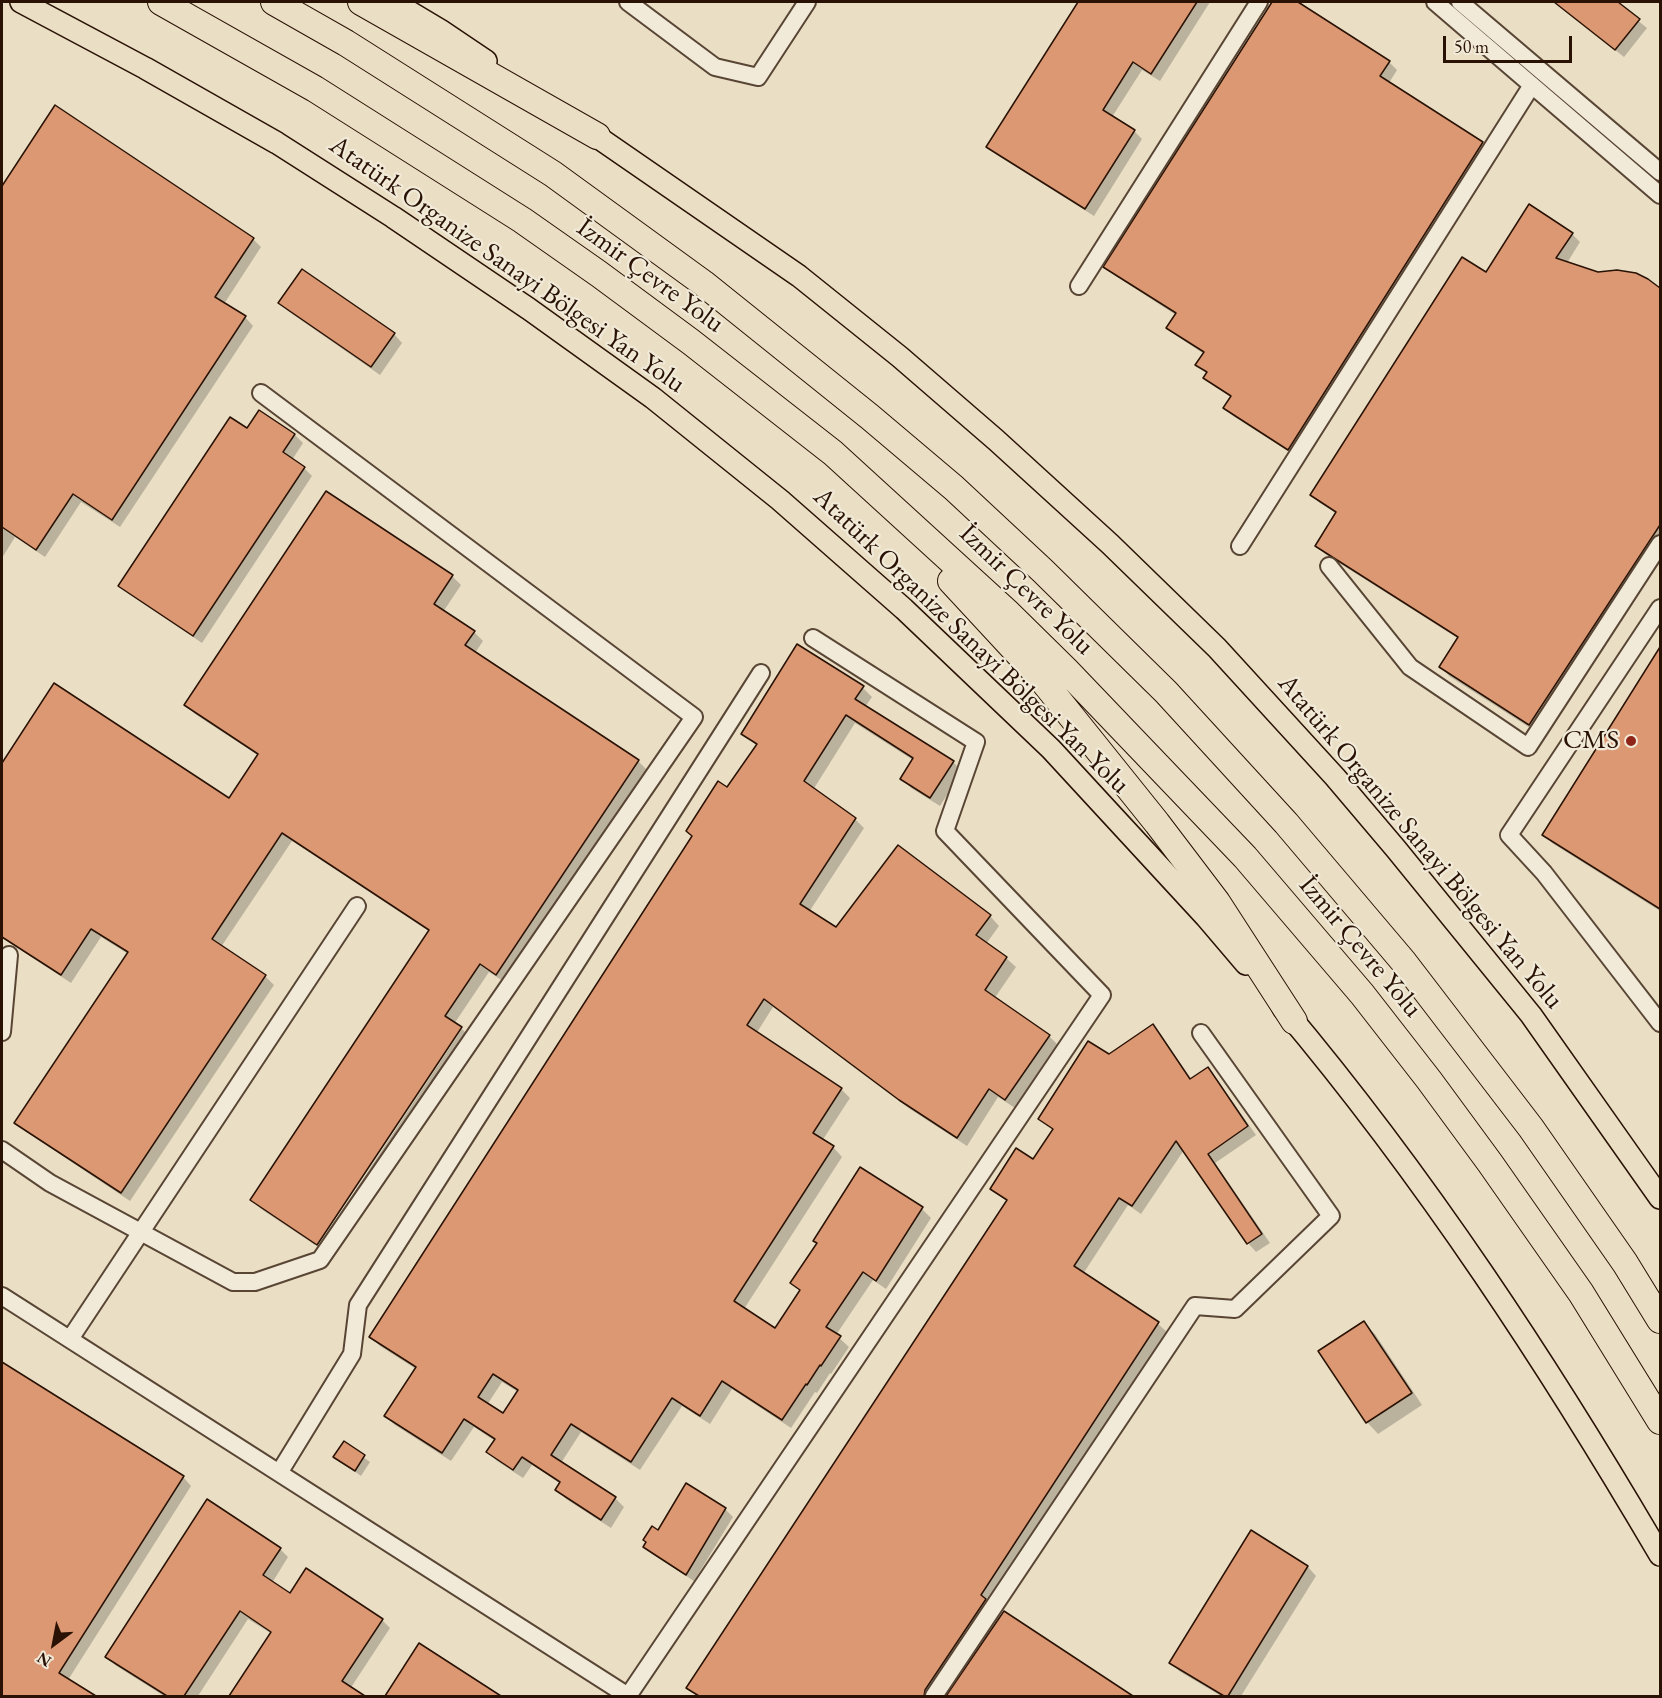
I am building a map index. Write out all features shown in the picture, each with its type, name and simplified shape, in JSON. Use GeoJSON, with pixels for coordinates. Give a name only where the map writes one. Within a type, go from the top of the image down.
{"type":"FeatureCollection","features":[{"type":"Feature","properties":{"kind":"highway","name":"İzmir Çevre Yolu"},"geometry":{"type":"LineString","coordinates":[[161,2],[315,89],[522,220],[599,274],[833,453],[966,574],[1075,679],[1245,857],[1362,994],[1483,1154],[1581,1293],[1660,1421]]}},
{"type":"Feature","properties":{"kind":"highway","name":"İzmir Çevre Yolu"},"geometry":{"type":"LineString","coordinates":[[274,2],[346,43],[553,174],[703,283],[954,488],[1044,571],[1166,692],[1278,814],[1403,961],[1531,1128],[1624,1263],[1660,1320]]}},
{"type":"Feature","properties":{"kind":"highway"},"geometry":{"type":"LineString","coordinates":[[362,2],[597,136]]}},
{"type":"Feature","properties":{"kind":"highway"},"geometry":{"type":"LineString","coordinates":[[833,453],[1039,676],[1217,902],[1294,1021]]}},
{"type":"Feature","properties":{"kind":"main road","name":"Atatürk Organize Sanayi Bölgesi Yan Yolu"},"geometry":{"type":"LineString","coordinates":[[21,2],[155,73],[277,143],[529,309],[653,398],[707,441],[780,500],[904,609],[1051,749],[1206,917],[1294,1021],[1391,1144],[1480,1268],[1604,1458],[1660,1555]]}},
{"type":"Feature","properties":{"kind":"main road","name":"Atatürk Organize Sanayi Bölgesi Yan Yolu"},"geometry":{"type":"LineString","coordinates":[[393,2],[440,30],[799,276],[900,357],[996,440],[1101,536],[1217,648],[1335,777],[1396,849],[1531,1016],[1660,1198]]}},
{"type":"Feature","properties":{"kind":"street"},"geometry":{"type":"LineString","coordinates":[[628,2],[716,67],[758,77],[807,2]]}},
{"type":"Feature","properties":{"kind":"street"},"geometry":{"type":"LineString","coordinates":[[1079,286],[1259,2]]}},
{"type":"Feature","properties":{"kind":"street"},"geometry":{"type":"LineString","coordinates":[[1435,2],[1660,195]]}},
{"type":"Feature","properties":{"kind":"street"},"geometry":{"type":"LineString","coordinates":[[1460,2],[1660,172]]}},
{"type":"Feature","properties":{"kind":"street"},"geometry":{"type":"LineString","coordinates":[[1240,546],[1532,85]]}},
{"type":"Feature","properties":{"kind":"street"},"geometry":{"type":"LineString","coordinates":[[2,1150],[50,1183],[233,1282],[255,1282],[320,1260],[694,717],[261,393]]}},
{"type":"Feature","properties":{"kind":"street"},"geometry":{"type":"LineString","coordinates":[[1329,566],[1410,667],[1528,747],[1660,544]]}},
{"type":"Feature","properties":{"kind":"street"},"geometry":{"type":"LineString","coordinates":[[1660,608],[1509,834],[1544,873],[1660,1023]]}},
{"type":"Feature","properties":{"kind":"street"},"geometry":{"type":"LineString","coordinates":[[2,1296],[628,1696],[1102,996],[945,831],[976,742],[813,638]]}},
{"type":"Feature","properties":{"kind":"street"},"geometry":{"type":"LineString","coordinates":[[279,1473],[352,1354],[358,1305],[761,673]]}},
{"type":"Feature","properties":{"kind":"street"},"geometry":{"type":"LineString","coordinates":[[69,1339],[357,906]]}},
{"type":"Feature","properties":{"kind":"street"},"geometry":{"type":"LineString","coordinates":[[2,1032],[9,955]]}},
{"type":"Feature","properties":{"kind":"street"},"geometry":{"type":"LineString","coordinates":[[934,1696],[1195,1306],[1235,1309],[1331,1216],[1201,1033]]}},
{"type":"Feature","properties":{"kind":"building"},"geometry":{"type":"Polygon","coordinates":[[[1078,2],[1197,2],[1151,74],[1133,62],[1103,110],[1135,130],[1085,209],[986,147],[1078,2]]]}},
{"type":"Feature","properties":{"kind":"building"},"geometry":{"type":"Polygon","coordinates":[[[1272,2],[1298,2],[1390,61],[1380,76],[1483,142],[1288,450],[1223,408],[1231,396],[1203,378],[1207,372],[1195,365],[1204,352],[1166,328],[1176,313],[1103,267],[1272,2]]]}},
{"type":"Feature","properties":{"kind":"building"},"geometry":{"type":"Polygon","coordinates":[[[1554,2],[1618,2],[1640,19],[1615,50],[1554,2]]]}},
{"type":"Feature","properties":{"kind":"building"},"geometry":{"type":"Polygon","coordinates":[[[55,105],[254,238],[215,297],[246,316],[112,520],[73,494],[36,550],[2,527],[2,186],[55,105]]]}},
{"type":"Feature","properties":{"kind":"building"},"geometry":{"type":"Polygon","coordinates":[[[1529,204],[1573,233],[1556,258],[1598,272],[1617,270],[1636,273],[1660,288],[1660,525],[1529,725],[1439,667],[1458,637],[1315,546],[1336,512],[1310,495],[1462,257],[1486,272],[1529,204]]]}},
{"type":"Feature","properties":{"kind":"building"},"geometry":{"type":"Polygon","coordinates":[[[302,269],[395,333],[371,367],[278,303],[302,269]]]}},
{"type":"Feature","properties":{"kind":"building"},"geometry":{"type":"Polygon","coordinates":[[[259,410],[295,434],[283,452],[305,467],[193,636],[118,586],[230,417],[247,428],[259,410]]]}},
{"type":"Feature","properties":{"kind":"building"},"geometry":{"type":"Polygon","coordinates":[[[326,491],[453,575],[434,604],[475,631],[465,645],[639,760],[496,975],[480,964],[445,1016],[462,1027],[317,1245],[250,1200],[429,930],[282,833],[212,939],[266,975],[121,1193],[14,1123],[128,952],[91,929],[61,975],[2,937],[2,763],[54,683],[229,798],[258,754],[184,705],[326,491]]]}},
{"type":"Feature","properties":{"kind":"building"},"geometry":{"type":"Polygon","coordinates":[[[797,644],[864,686],[855,699],[954,761],[930,798],[900,779],[913,758],[846,715],[804,781],[856,818],[800,904],[836,927],[898,845],[991,915],[976,935],[1007,957],[985,990],[1050,1035],[1005,1100],[989,1089],[957,1138],[899,1100],[764,999],[747,1025],[842,1088],[813,1133],[834,1146],[734,1301],[775,1328],[800,1290],[790,1283],[817,1243],[813,1241],[860,1167],[923,1207],[876,1281],[863,1272],[826,1327],[841,1336],[782,1420],[722,1381],[700,1416],[672,1398],[631,1462],[571,1424],[551,1455],[616,1497],[601,1520],[555,1490],[560,1482],[522,1457],[513,1470],[486,1452],[495,1439],[464,1419],[442,1453],[384,1416],[416,1367],[369,1337],[692,836],[686,831],[718,781],[727,787],[757,744],[741,734],[797,644]],[[493,1374],[478,1397],[503,1413],[518,1390],[493,1374]]]}},
{"type":"Feature","properties":{"kind":"building","name":"CMS"},"geometry":{"type":"Polygon","coordinates":[[[1660,647],[1660,909],[1542,835],[1660,647]]]}},
{"type":"Feature","properties":{"kind":"building"},"geometry":{"type":"Polygon","coordinates":[[[1153,1024],[1190,1079],[1208,1067],[1248,1126],[1208,1154],[1262,1234],[1247,1244],[1176,1141],[1132,1206],[1119,1198],[1074,1266],[1159,1322],[981,1595],[986,1599],[925,1690],[924,1696],[699,1696],[686,1688],[1007,1200],[990,1189],[1016,1148],[1033,1159],[1053,1129],[1038,1119],[1088,1041],[1109,1054],[1153,1024]]]}},
{"type":"Feature","properties":{"kind":"building"},"geometry":{"type":"Polygon","coordinates":[[[1364,1321],[1412,1393],[1366,1423],[1318,1351],[1364,1321]]]}},
{"type":"Feature","properties":{"kind":"building"},"geometry":{"type":"Polygon","coordinates":[[[2,1362],[184,1476],[59,1673],[96,1696],[2,1696],[2,1362]]]}},
{"type":"Feature","properties":{"kind":"building"},"geometry":{"type":"Polygon","coordinates":[[[344,1441],[365,1455],[355,1471],[333,1457],[344,1441]]]}},
{"type":"Feature","properties":{"kind":"building"},"geometry":{"type":"Polygon","coordinates":[[[686,1483],[726,1508],[686,1575],[643,1547],[646,1542],[643,1540],[652,1526],[658,1530],[686,1483]]]}},
{"type":"Feature","properties":{"kind":"building"},"geometry":{"type":"Polygon","coordinates":[[[207,1499],[281,1548],[263,1575],[290,1593],[306,1568],[383,1619],[342,1681],[365,1696],[229,1696],[271,1632],[240,1611],[184,1696],[167,1696],[105,1657],[207,1499]]]}},
{"type":"Feature","properties":{"kind":"building"},"geometry":{"type":"Polygon","coordinates":[[[1251,1530],[1308,1566],[1228,1696],[1224,1696],[1169,1663],[1251,1530]]]}},
{"type":"Feature","properties":{"kind":"building"},"geometry":{"type":"Polygon","coordinates":[[[1004,1611],[1133,1696],[946,1696],[1004,1611]]]}},
{"type":"Feature","properties":{"kind":"building"},"geometry":{"type":"Polygon","coordinates":[[[419,1643],[501,1696],[385,1696],[419,1643]]]}},
{"type":"Feature","properties":{"kind":"place","name":"CMS"},"geometry":{"type":"Point","coordinates":[1631,741]}}]}
